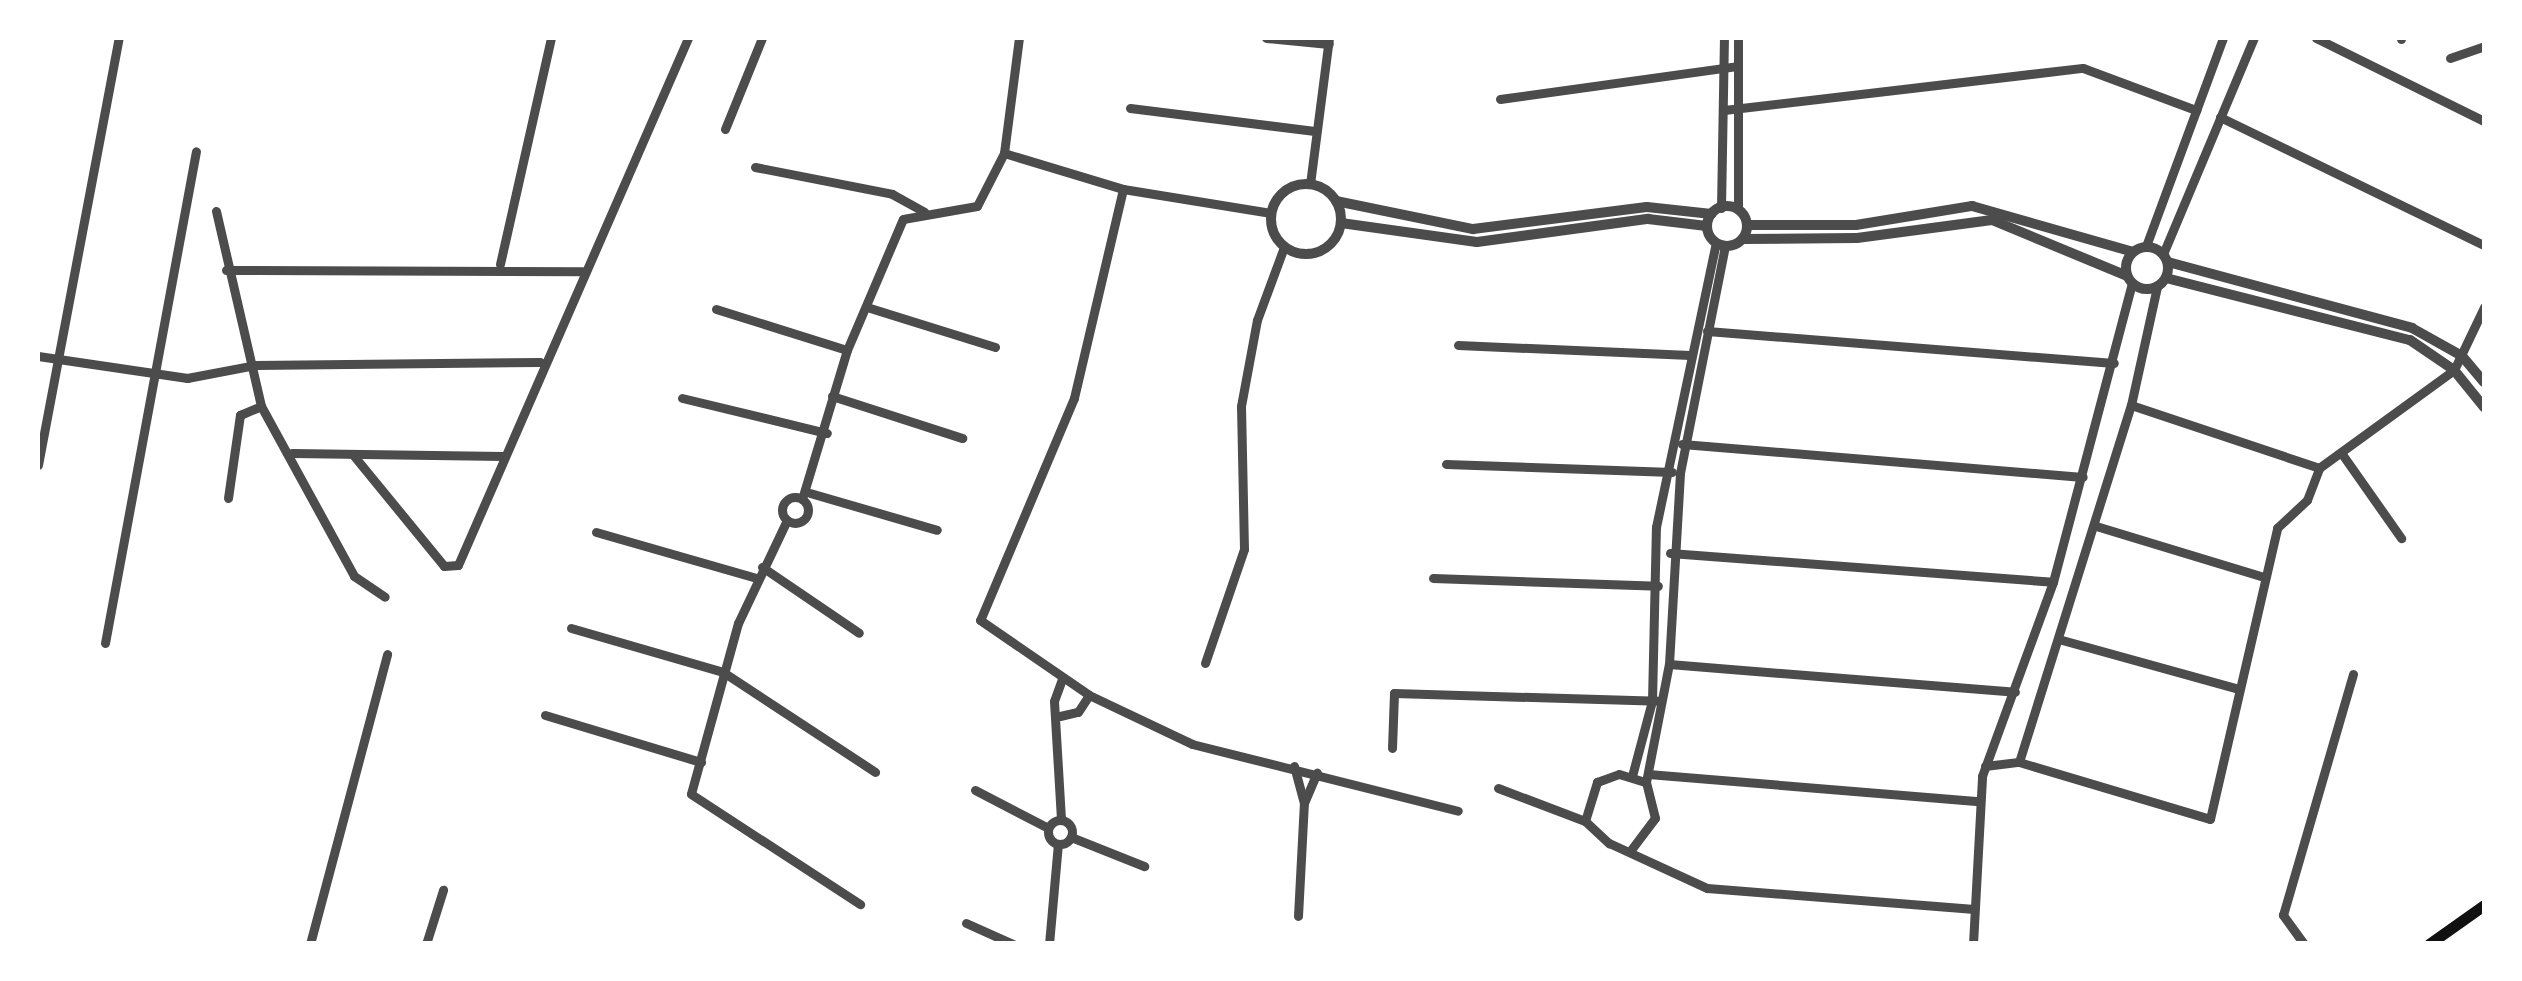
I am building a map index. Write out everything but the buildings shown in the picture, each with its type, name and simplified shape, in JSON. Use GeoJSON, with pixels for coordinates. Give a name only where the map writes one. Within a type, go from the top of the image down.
{"type":"FeatureCollection","features":[{"type":"Feature","properties":{"kind":"main road"},"geometry":{"type":"LineString","coordinates":[[2430,944],[2484,905]]}},
{"type":"Feature","properties":{"kind":"street"},"geometry":{"type":"LineString","coordinates":[[38,465],[119,38]]}},
{"type":"Feature","properties":{"kind":"street"},"geometry":{"type":"LineString","coordinates":[[500,264],[551,38]]}},
{"type":"Feature","properties":{"kind":"street"},"geometry":{"type":"LineString","coordinates":[[354,456],[452,567],[503,456],[540,362],[688,38]]}},
{"type":"Feature","properties":{"kind":"street"},"geometry":{"type":"LineString","coordinates":[[725,128],[762,38]]}},
{"type":"Feature","properties":{"kind":"street"},"geometry":{"type":"LineString","coordinates":[[806,496],[827,434],[832,396],[847,350],[870,308],[903,219],[924,212],[977,206],[1004,153],[1018,38]]}},
{"type":"Feature","properties":{"kind":"street"},"geometry":{"type":"LineString","coordinates":[[1266,38],[1329,41],[1310,184]]}},
{"type":"Feature","properties":{"kind":"street"},"geometry":{"type":"LineString","coordinates":[[1707,226],[1717,211],[1724,38]]}},
{"type":"Feature","properties":{"kind":"street"},"geometry":{"type":"LineString","coordinates":[[1738,38],[1738,210],[1748,226]]}},
{"type":"Feature","properties":{"kind":"street"},"geometry":{"type":"LineString","coordinates":[[1748,226],[1856,226],[1972,206],[2133,252],[2146,246],[2224,38]]}},
{"type":"Feature","properties":{"kind":"street"},"geometry":{"type":"LineString","coordinates":[[2019,762],[2062,640],[2096,526],[2131,405],[2165,258],[2254,38]]}},
{"type":"Feature","properties":{"kind":"street"},"geometry":{"type":"LineString","coordinates":[[2316,38],[2484,121]]}},
{"type":"Feature","properties":{"kind":"street"},"geometry":{"type":"LineString","coordinates":[[2450,58],[2484,46]]}},
{"type":"Feature","properties":{"kind":"street"},"geometry":{"type":"LineString","coordinates":[[1500,99],[1737,66]]}},
{"type":"Feature","properties":{"kind":"street"},"geometry":{"type":"LineString","coordinates":[[1724,110],[2083,68],[2196,110]]}},
{"type":"Feature","properties":{"kind":"street"},"geometry":{"type":"LineString","coordinates":[[1130,108],[1315,131]]}},
{"type":"Feature","properties":{"kind":"street"},"geometry":{"type":"LineString","coordinates":[[2220,117],[2484,244]]}},
{"type":"Feature","properties":{"kind":"street"},"geometry":{"type":"LineString","coordinates":[[106,643],[196,151]]}},
{"type":"Feature","properties":{"kind":"street"},"geometry":{"type":"LineString","coordinates":[[1004,153],[1124,189],[1271,213]]}},
{"type":"Feature","properties":{"kind":"street"},"geometry":{"type":"LineString","coordinates":[[755,167],[892,194],[924,212]]}},
{"type":"Feature","properties":{"kind":"street"},"geometry":{"type":"LineString","coordinates":[[1205,662],[1244,550],[1241,406],[1257,320],[1284,248],[1271,213],[1284,190],[1310,184],[1336,201],[1474,229],[1647,207],[1738,210]]}},
{"type":"Feature","properties":{"kind":"street"},"geometry":{"type":"LineString","coordinates":[[1124,189],[1074,398],[980,620],[1089,696],[1192,744],[1294,766],[1458,812]]}},
{"type":"Feature","properties":{"kind":"street"},"geometry":{"type":"LineString","coordinates":[[1284,248],[1319,252],[1341,222],[1336,201]]}},
{"type":"Feature","properties":{"kind":"street"},"geometry":{"type":"LineString","coordinates":[[216,211],[226,270],[255,365],[260,406],[292,453],[354,576],[386,597]]}},
{"type":"Feature","properties":{"kind":"street"},"geometry":{"type":"LineString","coordinates":[[1341,222],[1477,242],[1648,218],[1707,226],[1720,244],[1684,444],[1670,553],[1670,664],[1647,778],[1655,818],[1632,849]]}},
{"type":"Feature","properties":{"kind":"street"},"geometry":{"type":"LineString","coordinates":[[1720,244],[1743,239],[1858,238],[1992,220],[2130,280],[2161,282],[2410,340],[2454,370],[2484,407]]}},
{"type":"Feature","properties":{"kind":"street"},"geometry":{"type":"LineString","coordinates":[[1743,239],[1748,226]]}},
{"type":"Feature","properties":{"kind":"street"},"geometry":{"type":"LineString","coordinates":[[1632,776],[1652,701],[1656,586],[1670,442],[1688,355],[1720,244]]}},
{"type":"Feature","properties":{"kind":"street"},"geometry":{"type":"LineString","coordinates":[[2146,246],[2165,258],[2388,320],[2462,356],[2484,381]]}},
{"type":"Feature","properties":{"kind":"street"},"geometry":{"type":"LineString","coordinates":[[1973,944],[1979,800],[1986,766],[2053,582],[2114,363],[2133,252]]}},
{"type":"Feature","properties":{"kind":"street"},"geometry":{"type":"LineString","coordinates":[[226,270],[500,264],[582,271]]}},
{"type":"Feature","properties":{"kind":"street"},"geometry":{"type":"LineString","coordinates":[[1986,766],[2019,762],[2210,819],[2261,576],[2277,528],[2307,500],[2319,468],[2454,370],[2484,307]]}},
{"type":"Feature","properties":{"kind":"street"},"geometry":{"type":"LineString","coordinates":[[870,308],[994,348]]}},
{"type":"Feature","properties":{"kind":"street"},"geometry":{"type":"LineString","coordinates":[[716,309],[847,350]]}},
{"type":"Feature","properties":{"kind":"street"},"geometry":{"type":"LineString","coordinates":[[1707,331],[2114,363]]}},
{"type":"Feature","properties":{"kind":"street"},"geometry":{"type":"LineString","coordinates":[[1458,345],[1700,357]]}},
{"type":"Feature","properties":{"kind":"street"},"geometry":{"type":"LineString","coordinates":[[38,356],[155,376],[255,365],[540,362]]}},
{"type":"Feature","properties":{"kind":"street"},"geometry":{"type":"LineString","coordinates":[[832,396],[962,438]]}},
{"type":"Feature","properties":{"kind":"street"},"geometry":{"type":"LineString","coordinates":[[682,398],[827,434]]}},
{"type":"Feature","properties":{"kind":"street"},"geometry":{"type":"LineString","coordinates":[[2131,405],[2319,468]]}},
{"type":"Feature","properties":{"kind":"street"},"geometry":{"type":"LineString","coordinates":[[228,498],[240,415],[260,406]]}},
{"type":"Feature","properties":{"kind":"street"},"geometry":{"type":"LineString","coordinates":[[1670,442],[2083,477]]}},
{"type":"Feature","properties":{"kind":"street"},"geometry":{"type":"LineString","coordinates":[[292,453],[503,456]]}},
{"type":"Feature","properties":{"kind":"street"},"geometry":{"type":"LineString","coordinates":[[2342,454],[2401,538]]}},
{"type":"Feature","properties":{"kind":"street"},"geometry":{"type":"LineString","coordinates":[[1446,464],[1680,472]]}},
{"type":"Feature","properties":{"kind":"street"},"geometry":{"type":"LineString","coordinates":[[860,904],[691,794],[723,672],[756,578],[787,520],[787,499],[806,496],[937,530]]}},
{"type":"Feature","properties":{"kind":"street"},"geometry":{"type":"LineString","coordinates":[[2096,526],[2261,576]]}},
{"type":"Feature","properties":{"kind":"street"},"geometry":{"type":"LineString","coordinates":[[596,532],[756,578]]}},
{"type":"Feature","properties":{"kind":"street"},"geometry":{"type":"LineString","coordinates":[[1670,553],[2053,582]]}},
{"type":"Feature","properties":{"kind":"street"},"geometry":{"type":"LineString","coordinates":[[762,567],[859,633]]}},
{"type":"Feature","properties":{"kind":"street"},"geometry":{"type":"LineString","coordinates":[[1433,578],[1671,586]]}},
{"type":"Feature","properties":{"kind":"street"},"geometry":{"type":"LineString","coordinates":[[571,628],[723,672],[875,772]]}},
{"type":"Feature","properties":{"kind":"street"},"geometry":{"type":"LineString","coordinates":[[2062,640],[2239,689]]}},
{"type":"Feature","properties":{"kind":"street"},"geometry":{"type":"LineString","coordinates":[[310,944],[387,654]]}},
{"type":"Feature","properties":{"kind":"street"},"geometry":{"type":"LineString","coordinates":[[1670,664],[2015,692]]}},
{"type":"Feature","properties":{"kind":"street"},"geometry":{"type":"LineString","coordinates":[[2304,944],[2283,915],[2353,674]]}},
{"type":"Feature","properties":{"kind":"street"},"geometry":{"type":"LineString","coordinates":[[1062,678],[1061,819],[1071,837],[1144,866]]}},
{"type":"Feature","properties":{"kind":"street"},"geometry":{"type":"LineString","coordinates":[[1392,748],[1394,693],[1665,701]]}},
{"type":"Feature","properties":{"kind":"street"},"geometry":{"type":"LineString","coordinates":[[1060,716],[1078,712],[1089,696]]}},
{"type":"Feature","properties":{"kind":"street"},"geometry":{"type":"LineString","coordinates":[[545,715],[701,762]]}},
{"type":"Feature","properties":{"kind":"street"},"geometry":{"type":"LineString","coordinates":[[1294,766],[1304,803],[1298,916]]}},
{"type":"Feature","properties":{"kind":"street"},"geometry":{"type":"LineString","coordinates":[[1304,803],[1317,772]]}},
{"type":"Feature","properties":{"kind":"street"},"geometry":{"type":"LineString","coordinates":[[1585,821],[1597,782],[1632,776],[1979,800]]}},
{"type":"Feature","properties":{"kind":"street"},"geometry":{"type":"LineString","coordinates":[[1498,788],[1585,821],[1707,888],[1974,908]]}},
{"type":"Feature","properties":{"kind":"street"},"geometry":{"type":"LineString","coordinates":[[975,790],[1048,828],[1058,844],[1049,944]]}},
{"type":"Feature","properties":{"kind":"street"},"geometry":{"type":"LineString","coordinates":[[1048,828],[1061,819]]}},
{"type":"Feature","properties":{"kind":"street"},"geometry":{"type":"LineString","coordinates":[[1058,844],[1071,837]]}},
{"type":"Feature","properties":{"kind":"street"},"geometry":{"type":"LineString","coordinates":[[426,944],[443,890]]}},
{"type":"Feature","properties":{"kind":"street"},"geometry":{"type":"LineString","coordinates":[[966,923],[1013,944]]}}]}
